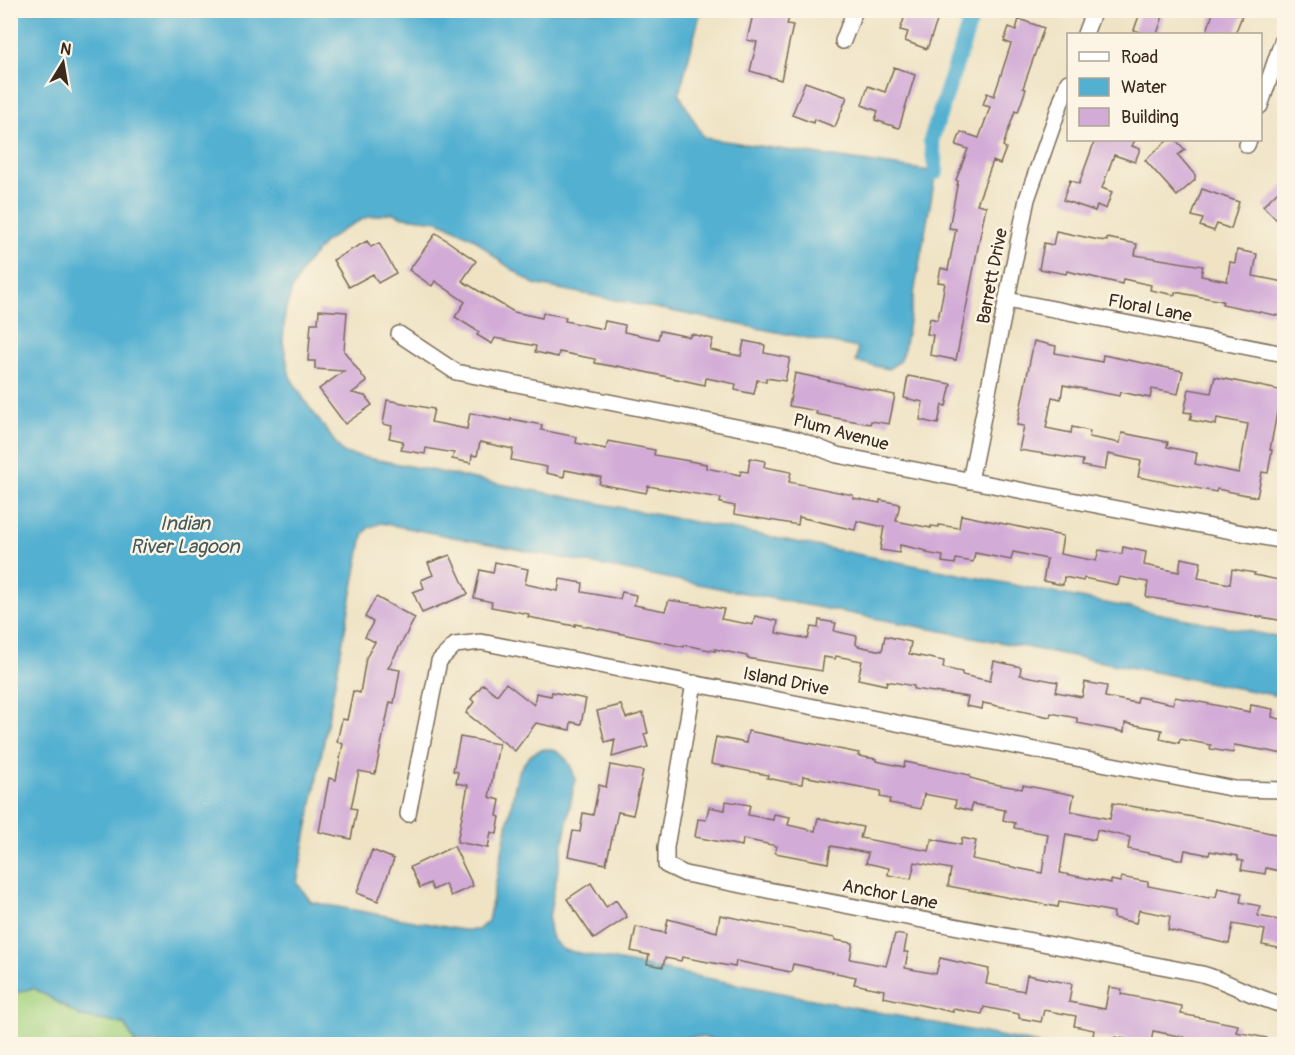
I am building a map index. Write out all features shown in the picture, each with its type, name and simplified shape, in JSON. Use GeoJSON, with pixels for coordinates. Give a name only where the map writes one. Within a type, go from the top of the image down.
{"type":"FeatureCollection","features":[{"type":"Feature","properties":{"kind":"street"},"geometry":{"type":"LineString","coordinates":[[843,41],[855,10]]}},
{"type":"Feature","properties":{"kind":"street"},"geometry":{"type":"LineString","coordinates":[[1085,33],[1094,10]]}},
{"type":"Feature","properties":{"kind":"street"},"geometry":{"type":"LineString","coordinates":[[1262,100],[1284,36]]}},
{"type":"Feature","properties":{"kind":"street","name":"Barrett Drive"},"geometry":{"type":"LineString","coordinates":[[970,482],[1027,199],[1067,85]]}},
{"type":"Feature","properties":{"kind":"street","name":"Floral Lane"},"geometry":{"type":"LineString","coordinates":[[1007,300],[1284,354]]}},
{"type":"Feature","properties":{"kind":"street","name":"Plum Avenue"},"geometry":{"type":"LineString","coordinates":[[399,334],[456,372],[797,439],[837,454],[970,482],[1284,541]]}},
{"type":"Feature","properties":{"kind":"street","name":"Island Drive"},"geometry":{"type":"LineString","coordinates":[[408,814],[439,661],[455,645],[481,642],[1234,789],[1284,790]]}},
{"type":"Feature","properties":{"kind":"street","name":"Anchor Lane"},"geometry":{"type":"LineString","coordinates":[[694,683],[666,848],[666,865],[685,874],[1202,974],[1258,999],[1284,1005]]}},
{"type":"Feature","properties":{"kind":"green space"},"geometry":{"type":"Polygon","coordinates":[[[34,988],[82,1017],[124,1024],[136,1044],[11,1044],[10,994],[34,988]]]}},
{"type":"Feature","properties":{"kind":"water","name":"Indian River Lagoon"},"geometry":{"type":"Polygon","coordinates":[[[10,11],[701,11],[679,94],[704,138],[936,172],[904,349],[899,362],[888,369],[856,362],[858,348],[534,284],[497,259],[475,239],[439,221],[403,217],[393,213],[367,217],[347,227],[324,243],[305,265],[292,290],[285,312],[283,342],[290,377],[343,453],[1284,638],[1284,697],[381,523],[368,528],[363,535],[297,883],[311,902],[462,930],[478,930],[488,921],[518,772],[534,753],[549,749],[561,754],[570,766],[575,780],[549,917],[551,936],[564,950],[1040,1044],[735,1044],[694,1037],[672,1044],[136,1044],[124,1024],[82,1017],[34,988],[11,994],[10,11]]]}},
{"type":"Feature","properties":{"kind":"building"},"geometry":{"type":"Polygon","coordinates":[[[754,10],[792,10],[787,24],[793,25],[781,80],[750,71],[757,42],[747,40],[754,10]]]}},
{"type":"Feature","properties":{"kind":"building"},"geometry":{"type":"Polygon","coordinates":[[[907,10],[941,10],[927,49],[905,41],[908,32],[900,30],[907,10]]]}},
{"type":"Feature","properties":{"kind":"building"},"geometry":{"type":"Polygon","coordinates":[[[1141,10],[1165,10],[1157,33],[1143,33],[1134,30],[1141,10]]]}},
{"type":"Feature","properties":{"kind":"building"},"geometry":{"type":"Polygon","coordinates":[[[1214,10],[1227,10],[1242,16],[1235,33],[1206,33],[1214,10]]]}},
{"type":"Feature","properties":{"kind":"building"},"geometry":{"type":"Polygon","coordinates":[[[1019,19],[1044,28],[1023,88],[1026,89],[1018,112],[1015,111],[1003,146],[1006,148],[1000,164],[993,161],[977,204],[986,206],[956,360],[930,355],[933,335],[927,334],[930,318],[937,320],[940,310],[945,283],[938,282],[941,268],[948,270],[956,229],[949,228],[958,181],[956,180],[968,149],[956,145],[961,132],[979,138],[990,107],[983,105],[987,93],[994,96],[1011,44],[1004,41],[1009,27],[1016,30],[1019,19]]]}},
{"type":"Feature","properties":{"kind":"building"},"geometry":{"type":"Polygon","coordinates":[[[894,67],[915,75],[899,128],[875,120],[878,111],[862,105],[868,86],[885,92],[894,67]]]}},
{"type":"Feature","properties":{"kind":"building"},"geometry":{"type":"Polygon","coordinates":[[[805,82],[847,97],[835,127],[814,119],[813,123],[792,115],[805,82]]]}},
{"type":"Feature","properties":{"kind":"building"},"geometry":{"type":"Polygon","coordinates":[[[1095,141],[1134,141],[1132,146],[1140,149],[1135,162],[1114,155],[1102,188],[1112,192],[1106,209],[1097,205],[1095,211],[1063,200],[1070,180],[1079,184],[1095,141]]]}},
{"type":"Feature","properties":{"kind":"building"},"geometry":{"type":"Polygon","coordinates":[[[1167,141],[1177,141],[1185,150],[1178,155],[1195,175],[1195,180],[1177,196],[1145,160],[1167,141]]]}},
{"type":"Feature","properties":{"kind":"building"},"geometry":{"type":"Polygon","coordinates":[[[1284,185],[1284,227],[1263,206],[1284,185]]]}},
{"type":"Feature","properties":{"kind":"building"},"geometry":{"type":"Polygon","coordinates":[[[1202,189],[1239,202],[1231,229],[1217,224],[1214,231],[1200,226],[1203,219],[1192,216],[1202,189]]]}},
{"type":"Feature","properties":{"kind":"building"},"geometry":{"type":"Polygon","coordinates":[[[1056,231],[1099,240],[1107,241],[1107,238],[1137,244],[1135,255],[1203,266],[1201,276],[1227,281],[1230,262],[1235,263],[1237,250],[1257,254],[1253,276],[1284,282],[1284,317],[1222,304],[1223,301],[1150,290],[1151,285],[1123,279],[1122,284],[1067,271],[1066,274],[1039,269],[1044,243],[1053,245],[1056,231]]]}},
{"type":"Feature","properties":{"kind":"building"},"geometry":{"type":"Polygon","coordinates":[[[436,233],[476,261],[462,281],[514,312],[542,318],[543,313],[566,317],[565,321],[603,329],[605,321],[625,325],[624,332],[658,339],[660,331],[690,337],[691,334],[713,339],[710,350],[741,356],[744,341],[765,345],[764,353],[790,358],[785,381],[766,378],[766,382],[757,380],[754,394],[735,390],[736,384],[706,378],[705,385],[595,363],[595,359],[559,352],[558,357],[535,352],[536,346],[495,338],[492,344],[477,335],[479,332],[455,317],[465,302],[435,281],[432,286],[409,270],[436,233]]]}},
{"type":"Feature","properties":{"kind":"building"},"geometry":{"type":"Polygon","coordinates":[[[367,241],[371,247],[379,243],[396,273],[378,283],[373,274],[349,287],[333,260],[367,241]]]}},
{"type":"Feature","properties":{"kind":"building"},"geometry":{"type":"Polygon","coordinates":[[[319,310],[347,312],[344,351],[367,382],[352,393],[365,396],[372,405],[345,424],[319,389],[344,371],[315,369],[315,361],[308,361],[311,323],[318,323],[319,310]]]}},
{"type":"Feature","properties":{"kind":"building"},"geometry":{"type":"Polygon","coordinates":[[[1034,341],[1056,346],[1055,353],[1102,362],[1103,355],[1183,371],[1178,394],[1152,389],[1150,398],[1120,392],[1119,396],[1063,385],[1061,399],[1052,397],[1046,428],[1071,433],[1072,427],[1090,431],[1089,437],[1120,443],[1122,433],[1168,442],[1167,447],[1197,453],[1195,464],[1239,473],[1248,424],[1217,418],[1216,425],[1190,420],[1192,413],[1184,412],[1189,389],[1211,393],[1215,377],[1284,391],[1284,413],[1277,412],[1268,473],[1262,472],[1257,497],[1217,489],[1216,492],[1138,477],[1141,461],[1108,454],[1105,470],[1082,466],[1083,460],[1019,450],[1024,426],[1017,425],[1034,341]]]}},
{"type":"Feature","properties":{"kind":"building"},"geometry":{"type":"Polygon","coordinates":[[[795,373],[895,395],[889,424],[871,421],[870,424],[836,418],[816,414],[817,411],[789,406],[795,373]]]}},
{"type":"Feature","properties":{"kind":"building"},"geometry":{"type":"Polygon","coordinates":[[[908,376],[951,384],[946,406],[942,405],[938,424],[920,420],[923,402],[904,398],[908,376]]]}},
{"type":"Feature","properties":{"kind":"building"},"geometry":{"type":"Polygon","coordinates":[[[387,400],[434,409],[431,422],[467,429],[470,413],[511,421],[511,419],[542,425],[541,430],[577,437],[576,443],[606,449],[608,441],[655,450],[654,455],[706,464],[706,468],[740,475],[741,471],[748,472],[750,458],[765,461],[764,467],[791,472],[789,482],[853,495],[853,498],[900,504],[896,521],[931,528],[931,526],[939,527],[939,525],[959,528],[961,515],[1063,536],[1060,554],[1096,561],[1099,550],[1122,554],[1123,547],[1146,552],[1144,565],[1179,572],[1181,558],[1201,562],[1198,578],[1230,584],[1232,569],[1255,573],[1254,575],[1284,581],[1284,621],[1146,597],[1148,582],[1120,577],[1118,585],[1084,578],[1083,581],[1064,577],[1063,585],[1043,581],[1047,559],[1013,552],[1011,560],[975,553],[973,562],[956,559],[955,564],[942,562],[943,556],[900,545],[899,553],[880,550],[884,527],[857,521],[855,530],[799,517],[798,525],[734,514],[735,506],[720,503],[721,498],[648,486],[646,493],[599,484],[601,477],[565,470],[564,477],[546,473],[547,467],[511,460],[513,449],[480,442],[477,456],[472,455],[471,463],[452,459],[454,453],[426,448],[425,454],[401,450],[403,441],[389,438],[392,426],[383,424],[387,400]]]}},
{"type":"Feature","properties":{"kind":"building"},"geometry":{"type":"Polygon","coordinates":[[[450,555],[468,594],[422,613],[413,592],[424,588],[421,580],[433,575],[428,563],[450,555]]]}},
{"type":"Feature","properties":{"kind":"building"},"geometry":{"type":"Polygon","coordinates":[[[495,562],[528,569],[525,584],[558,591],[560,579],[583,583],[582,592],[620,599],[622,592],[636,595],[634,605],[665,611],[669,600],[724,609],[721,619],[753,625],[755,616],[778,621],[776,633],[808,639],[811,627],[818,628],[819,620],[836,623],[834,631],[857,636],[858,646],[882,651],[885,636],[911,642],[909,654],[944,661],[943,668],[990,681],[994,661],[1021,667],[1020,675],[1058,682],[1056,692],[1082,697],[1085,682],[1107,686],[1105,697],[1137,703],[1138,697],[1173,704],[1175,697],[1250,712],[1251,705],[1273,709],[1272,717],[1284,720],[1284,754],[1234,745],[1233,753],[1210,749],[1211,745],[1180,739],[1179,743],[1160,739],[1162,730],[1125,723],[1124,732],[1077,723],[1077,718],[1051,713],[1050,717],[983,703],[982,709],[966,706],[968,697],[913,689],[914,686],[887,681],[886,685],[858,679],[862,661],[836,656],[835,659],[824,657],[822,671],[747,658],[747,656],[715,649],[715,651],[685,645],[684,647],[575,624],[575,626],[528,617],[529,614],[491,607],[492,602],[474,598],[480,570],[493,573],[495,562]]]}},
{"type":"Feature","properties":{"kind":"building"},"geometry":{"type":"Polygon","coordinates":[[[376,597],[415,618],[388,668],[400,670],[394,703],[390,702],[375,774],[359,771],[351,808],[357,809],[351,839],[319,832],[329,778],[336,780],[343,744],[337,742],[342,719],[347,720],[353,691],[360,693],[366,658],[375,642],[365,637],[373,622],[365,617],[376,597]]]}},
{"type":"Feature","properties":{"kind":"building"},"geometry":{"type":"Polygon","coordinates":[[[506,683],[534,705],[536,693],[551,696],[552,692],[586,699],[581,724],[571,722],[570,730],[536,723],[515,751],[466,713],[474,702],[471,699],[483,684],[497,695],[506,683]]]}},
{"type":"Feature","properties":{"kind":"building"},"geometry":{"type":"Polygon","coordinates":[[[621,705],[626,718],[643,713],[648,733],[644,734],[648,747],[612,757],[615,739],[605,742],[597,711],[621,705]]]}},
{"type":"Feature","properties":{"kind":"building"},"geometry":{"type":"Polygon","coordinates":[[[748,731],[859,753],[858,756],[904,767],[905,762],[970,775],[970,778],[989,783],[1022,789],[1023,785],[1074,795],[1071,811],[1110,819],[1113,803],[1216,821],[1284,836],[1284,872],[1266,868],[1265,874],[1241,870],[1243,861],[1238,860],[1238,856],[1210,851],[1209,855],[1185,850],[1183,860],[1128,849],[1130,837],[1097,830],[1095,840],[1066,834],[1060,873],[1111,883],[1111,880],[1120,882],[1121,877],[1148,882],[1148,886],[1209,898],[1210,896],[1216,897],[1218,888],[1242,893],[1240,902],[1260,906],[1258,916],[1284,921],[1284,949],[1262,945],[1265,930],[1233,924],[1229,944],[1168,930],[1170,916],[1139,910],[1136,923],[1113,918],[1114,912],[1059,902],[1058,907],[948,886],[951,869],[915,862],[911,879],[888,875],[889,868],[866,863],[868,853],[831,846],[828,863],[775,853],[777,846],[743,839],[742,846],[695,837],[698,819],[706,820],[709,807],[725,810],[726,801],[750,805],[748,815],[773,820],[774,814],[790,817],[788,825],[815,831],[818,818],[863,827],[860,838],[929,851],[932,839],[961,845],[962,838],[976,841],[972,859],[1042,873],[1048,834],[1014,828],[1015,823],[1003,820],[1005,810],[972,804],[971,811],[955,807],[956,800],[924,794],[921,809],[889,803],[890,799],[880,797],[881,791],[803,776],[802,784],[791,783],[767,778],[768,775],[711,764],[716,737],[746,743],[748,731]]]}},
{"type":"Feature","properties":{"kind":"building"},"geometry":{"type":"Polygon","coordinates":[[[460,737],[499,744],[489,797],[500,800],[497,816],[500,817],[497,834],[491,832],[488,848],[457,842],[468,785],[456,783],[458,772],[453,771],[460,737]]]}},
{"type":"Feature","properties":{"kind":"building"},"geometry":{"type":"Polygon","coordinates":[[[610,765],[643,771],[633,815],[618,812],[606,864],[568,856],[573,831],[580,832],[583,813],[593,815],[599,785],[606,787],[610,765]]]}},
{"type":"Feature","properties":{"kind":"building"},"geometry":{"type":"Polygon","coordinates":[[[454,846],[473,886],[451,896],[445,884],[433,890],[430,883],[420,888],[410,867],[454,846]]]}},
{"type":"Feature","properties":{"kind":"building"},"geometry":{"type":"Polygon","coordinates":[[[372,850],[394,859],[378,901],[357,893],[372,850]]]}},
{"type":"Feature","properties":{"kind":"building"},"geometry":{"type":"Polygon","coordinates":[[[591,883],[606,907],[616,900],[627,917],[594,939],[567,899],[591,883]]]}},
{"type":"Feature","properties":{"kind":"building"},"geometry":{"type":"Polygon","coordinates":[[[720,915],[853,943],[850,959],[886,966],[895,934],[907,936],[904,952],[908,952],[905,968],[936,974],[940,958],[989,969],[986,984],[1024,991],[1027,975],[1072,984],[1069,1002],[1105,1009],[1109,987],[1122,989],[1121,994],[1182,1006],[1181,1014],[1238,1025],[1236,1032],[1267,1038],[1266,1044],[1183,1044],[1184,1037],[1153,1031],[1151,1044],[1115,1037],[1114,1040],[1093,1036],[1094,1030],[1074,1026],[1076,1016],[1044,1010],[1041,1022],[1019,1018],[1019,1014],[984,1007],[982,1014],[953,1009],[953,1012],[883,997],[884,990],[854,984],[856,977],[793,964],[791,972],[736,961],[735,967],[682,957],[681,961],[665,958],[663,967],[647,964],[649,955],[631,951],[636,927],[665,933],[668,919],[717,932],[720,915]]]}},
{"type":"Feature","properties":{"kind":"waterway"},"geometry":{"type":"LineString","coordinates":[[936,172],[931,140],[974,10]]}}]}
